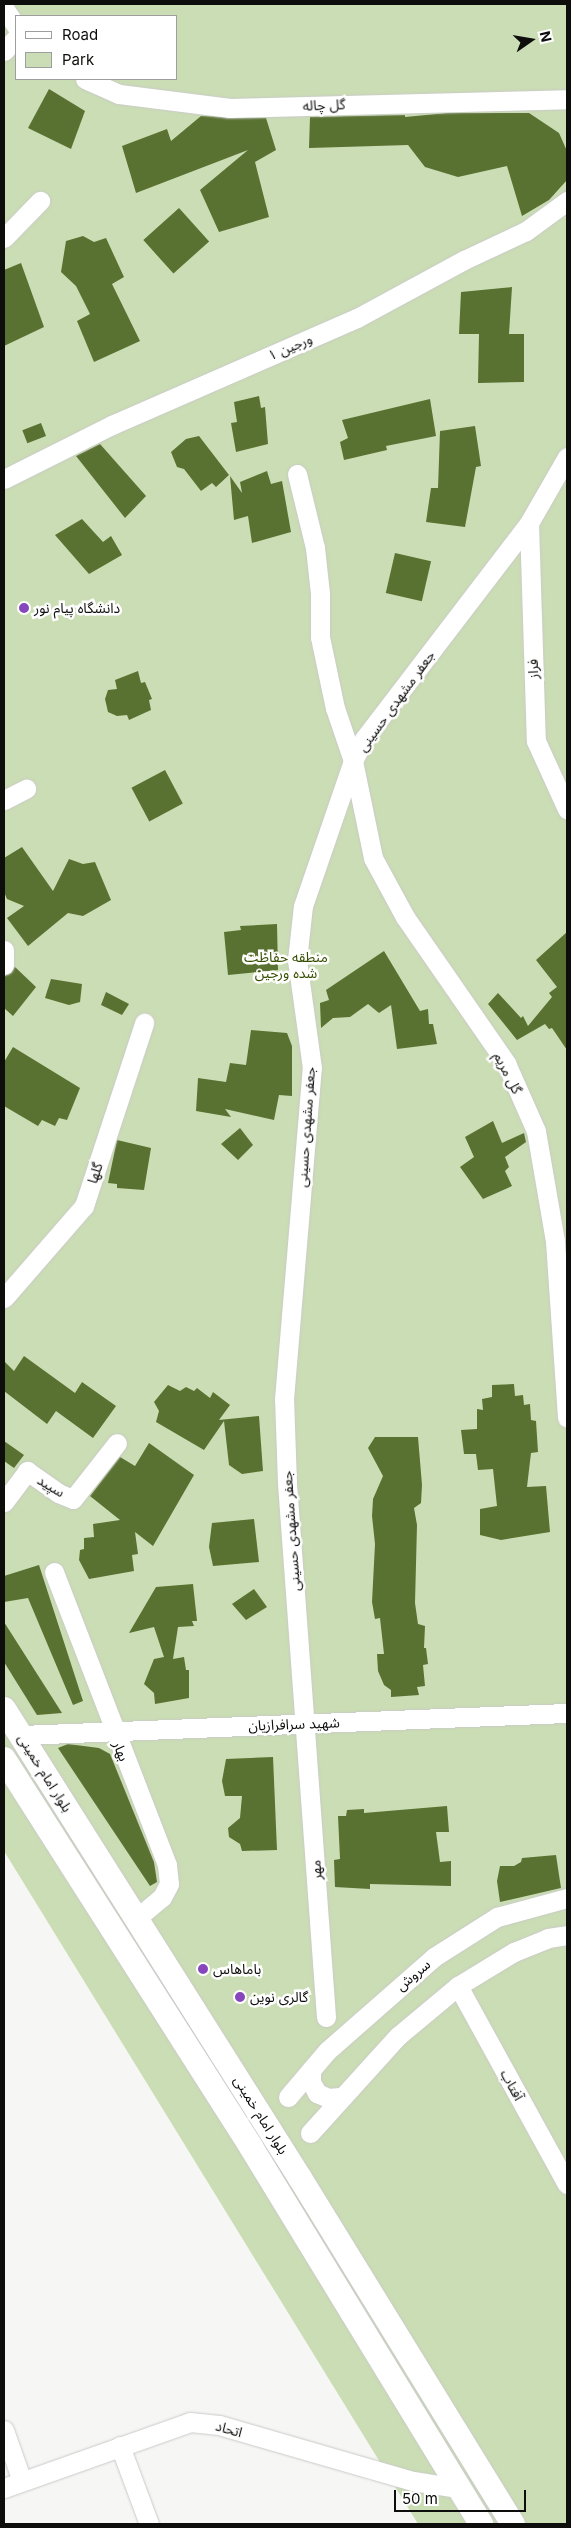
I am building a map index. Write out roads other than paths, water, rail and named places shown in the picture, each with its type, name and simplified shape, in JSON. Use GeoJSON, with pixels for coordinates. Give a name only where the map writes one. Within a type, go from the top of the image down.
{"type":"FeatureCollection","features":[{"type":"Feature","properties":{"kind":"main road","name":"بلوار امام خمینی"},"geometry":{"type":"LineString","coordinates":[[4,1709],[137,1918],[513,2524]]}},
{"type":"Feature","properties":{"kind":"main road","name":"بلوار امام خمینی"},"geometry":{"type":"LineString","coordinates":[[4,1759],[250,2147],[481,2524]]}},
{"type":"Feature","properties":{"kind":"main road"},"geometry":{"type":"LineString","coordinates":[[458,2488],[482,2473]]}},
{"type":"Feature","properties":{"kind":"street"},"geometry":{"type":"LineString","coordinates":[[4,8],[15,24]]}},
{"type":"Feature","properties":{"kind":"street"},"geometry":{"type":"LineString","coordinates":[[4,51],[15,39]]}},
{"type":"Feature","properties":{"kind":"street","name":"گل چاله"},"geometry":{"type":"LineString","coordinates":[[87,80],[119,94],[230,108],[567,99]]}},
{"type":"Feature","properties":{"kind":"street"},"geometry":{"type":"LineString","coordinates":[[4,238],[40,201]]}},
{"type":"Feature","properties":{"kind":"street","name":"ورجین ۱"},"geometry":{"type":"LineString","coordinates":[[4,479],[112,425],[357,318],[464,260],[526,231],[567,201]]}},
{"type":"Feature","properties":{"kind":"street","name":"جعفر مشهدی حسینی"},"geometry":{"type":"LineString","coordinates":[[305,1724],[284,1398],[312,1068],[297,960],[303,906],[353,761],[364,739],[529,523],[567,457]]}},
{"type":"Feature","properties":{"kind":"street","name":"گل مریم"},"geometry":{"type":"LineString","coordinates":[[296,474],[315,548],[320,637],[335,708],[353,761],[373,858],[404,918],[506,1063],[536,1131],[555,1241],[567,1418]]}},
{"type":"Feature","properties":{"kind":"street","name":"فراز"},"geometry":{"type":"LineString","coordinates":[[529,523],[536,741],[567,809]]}},
{"type":"Feature","properties":{"kind":"street"},"geometry":{"type":"LineString","coordinates":[[4,800],[26,789]]}},
{"type":"Feature","properties":{"kind":"street"},"geometry":{"type":"LineString","coordinates":[[4,950],[4,964]]}},
{"type":"Feature","properties":{"kind":"street","name":"گلها"},"geometry":{"type":"LineString","coordinates":[[4,1298],[84,1206],[144,1023]]}},
{"type":"Feature","properties":{"kind":"street","name":"سپید"},"geometry":{"type":"LineString","coordinates":[[4,1502],[27,1471],[58,1493],[73,1499],[117,1443]]}},
{"type":"Feature","properties":{"kind":"street","name":"بهار"},"geometry":{"type":"LineString","coordinates":[[54,1572],[113,1731],[167,1865],[169,1884],[162,1897],[137,1918]]}},
{"type":"Feature","properties":{"kind":"street","name":"شهید سرافرازیان"},"geometry":{"type":"LineString","coordinates":[[21,1735],[567,1713]]}},
{"type":"Feature","properties":{"kind":"street","name":"مهر"},"geometry":{"type":"LineString","coordinates":[[305,1724],[326,2017]]}},
{"type":"Feature","properties":{"kind":"street","name":"سروش"},"geometry":{"type":"LineString","coordinates":[[288,2096],[334,2045],[434,1957],[496,1917],[567,1898]]}},
{"type":"Feature","properties":{"kind":"street"},"geometry":{"type":"LineString","coordinates":[[310,2133],[340,2097],[398,2036],[458,1986],[514,1952],[548,1938],[567,1935]]}},
{"type":"Feature","properties":{"kind":"street","name":"آفتاب"},"geometry":{"type":"LineString","coordinates":[[458,1986],[567,2184]]}},
{"type":"Feature","properties":{"kind":"street"},"geometry":{"type":"LineString","coordinates":[[311,2070],[311,2082],[318,2093],[328,2098],[340,2097]]}},
{"type":"Feature","properties":{"kind":"street","name":"اتحاد"},"geometry":{"type":"LineString","coordinates":[[4,2488],[172,2427],[204,2422],[413,2481],[458,2488]]}},
{"type":"Feature","properties":{"kind":"street"},"geometry":{"type":"LineString","coordinates":[[4,2430],[22,2481]]}},
{"type":"Feature","properties":{"kind":"street"},"geometry":{"type":"LineString","coordinates":[[120,2446],[149,2524]]}},
{"type":"Feature","properties":{"kind":"place","name":"دانشگاه پیام نور"},"geometry":{"type":"Point","coordinates":[24,608]}},
{"type":"Feature","properties":{"kind":"place","name":"باماهاس"},"geometry":{"type":"Point","coordinates":[203,1969]}},
{"type":"Feature","properties":{"kind":"place","name":"گالری نوین"},"geometry":{"type":"Point","coordinates":[240,1997]}},
{"type":"Feature","properties":{"kind":"park label","name":"منطقه حفاظت شده ورجین"},"geometry":{"type":"Point","coordinates":[286,966]}}]}
